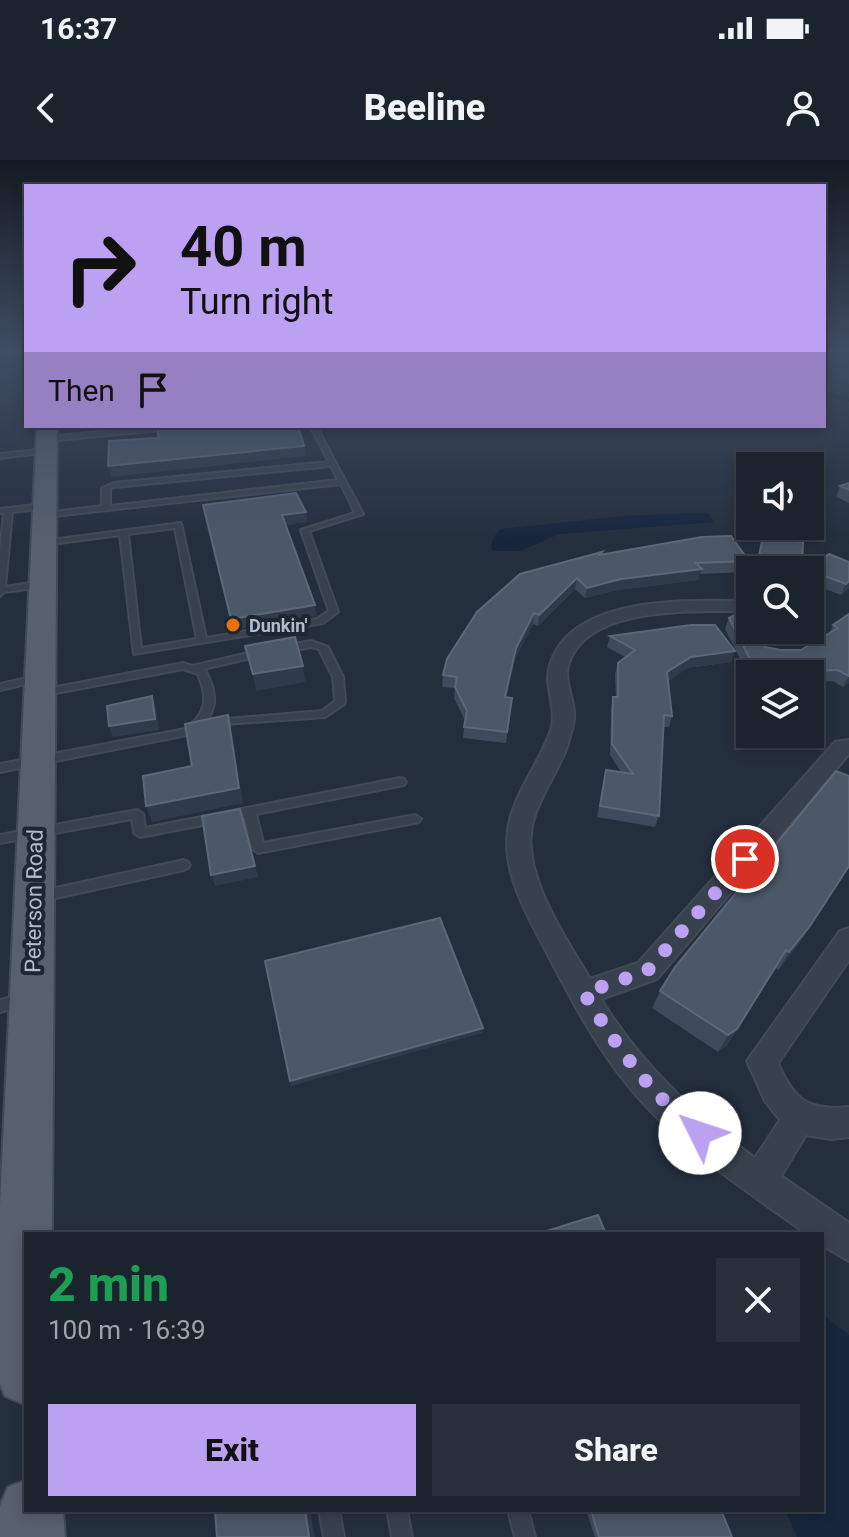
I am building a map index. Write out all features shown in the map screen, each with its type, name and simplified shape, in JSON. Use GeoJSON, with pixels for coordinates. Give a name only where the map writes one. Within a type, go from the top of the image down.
{"type":"FeatureCollection","features":[{"type":"Feature","properties":{"kind":"main road","name":"Peterson Road"},"geometry":{"type":"LineString","coordinates":[[24,1369],[11,1331],[16,1002],[34,898],[18,836],[19,765],[40,686],[43,584],[21,517],[47,439]]}},
{"type":"Feature","properties":{"kind":"main road"},"geometry":{"type":"LineString","coordinates":[[31,1512],[32,1537]]}},
{"type":"Feature","properties":{"kind":"street"},"geometry":{"type":"LineString","coordinates":[[736,607],[648,610],[615,617],[588,630],[560,661],[558,690],[564,714],[556,752],[519,828],[523,869],[543,923],[618,1051],[680,1118],[849,1244]]}},
{"type":"Feature","properties":{"kind":"street"},"geometry":{"type":"LineString","coordinates":[[584,993],[647,971],[843,747],[849,747]]}},
{"type":"Feature","properties":{"kind":"street"},"geometry":{"type":"LineString","coordinates":[[849,939],[762,1061],[773,1090],[798,1119],[826,1126],[849,1122]]}},
{"type":"Feature","properties":{"kind":"street"},"geometry":{"type":"LineString","coordinates":[[761,1179],[798,1119]]}},
{"type":"Feature","properties":{"kind":"lane"},"geometry":{"type":"LineString","coordinates":[[0,456],[47,439],[162,428]]}},
{"type":"Feature","properties":{"kind":"lane"},"geometry":{"type":"LineString","coordinates":[[124,532],[137,652],[320,621],[334,612],[305,530],[359,514],[314,428]]}},
{"type":"Feature","properties":{"kind":"lane"},"geometry":{"type":"LineString","coordinates":[[106,508],[106,488],[114,485],[333,464]]}},
{"type":"Feature","properties":{"kind":"lane"},"geometry":{"type":"LineString","coordinates":[[21,517],[343,482]]}},
{"type":"Feature","properties":{"kind":"lane"},"geometry":{"type":"LineString","coordinates":[[21,517],[124,532],[178,525],[202,641]]}},
{"type":"Feature","properties":{"kind":"lane"},"geometry":{"type":"LineString","coordinates":[[21,517],[0,591],[43,584]]}},
{"type":"Feature","properties":{"kind":"lane"},"geometry":{"type":"LineString","coordinates":[[19,765],[188,732],[203,723],[325,714],[340,702],[338,677],[323,647],[311,644],[193,668]]}},
{"type":"Feature","properties":{"kind":"lane"},"geometry":{"type":"LineString","coordinates":[[0,687],[40,686],[183,666],[202,672],[211,690],[203,723]]}},
{"type":"Feature","properties":{"kind":"lane"},"geometry":{"type":"LineString","coordinates":[[18,836],[137,814],[140,833],[400,782]]}},
{"type":"Feature","properties":{"kind":"lane"},"geometry":{"type":"LineString","coordinates":[[250,811],[258,848],[415,819]]}},
{"type":"Feature","properties":{"kind":"lane"},"geometry":{"type":"LineString","coordinates":[[34,898],[184,865]]}},
{"type":"Feature","properties":{"kind":"lane"},"geometry":{"type":"LineString","coordinates":[[329,1512],[334,1537]]}},
{"type":"Feature","properties":{"kind":"lane"},"geometry":{"type":"LineString","coordinates":[[397,1512],[402,1537]]}},
{"type":"Feature","properties":{"kind":"lane"},"geometry":{"type":"LineString","coordinates":[[519,1512],[525,1537]]}},
{"type":"Feature","properties":{"kind":"water"},"geometry":{"type":"Polygon","coordinates":[[[708,514],[714,522],[559,534],[520,551],[494,551],[491,548],[493,538],[501,529],[624,516],[708,514]]]}},
{"type":"Feature","properties":{"kind":"water"},"geometry":{"type":"Polygon","coordinates":[[[824,1316],[849,1335],[849,1537],[797,1537],[786,1512],[824,1512],[824,1316]]]}},
{"type":"Feature","properties":{"kind":"building"},"geometry":{"type":"Polygon","coordinates":[[[299,428],[304,446],[108,466],[109,441],[158,438],[158,429],[299,428]]]}},
{"type":"Feature","properties":{"kind":"building"},"geometry":{"type":"Polygon","coordinates":[[[296,493],[306,512],[282,515],[315,605],[231,619],[203,505],[296,493]]]}},
{"type":"Feature","properties":{"kind":"building"},"geometry":{"type":"Polygon","coordinates":[[[731,536],[745,556],[736,556],[736,561],[696,563],[702,569],[621,579],[587,588],[577,578],[539,615],[534,613],[516,648],[505,697],[512,698],[507,732],[464,727],[467,711],[455,687],[457,677],[443,675],[447,659],[477,612],[520,574],[602,552],[599,555],[702,537],[731,536]]]}},
{"type":"Feature","properties":{"kind":"building"},"geometry":{"type":"Polygon","coordinates":[[[762,540],[803,542],[802,556],[759,556],[762,540]]]}},
{"type":"Feature","properties":{"kind":"building"},"geometry":{"type":"Polygon","coordinates":[[[829,554],[849,562],[849,581],[846,584],[824,576],[824,558],[829,554]]]}},
{"type":"Feature","properties":{"kind":"building"},"geometry":{"type":"Polygon","coordinates":[[[736,614],[736,632],[729,618],[736,614]]]}},
{"type":"Feature","properties":{"kind":"building"},"geometry":{"type":"Polygon","coordinates":[[[849,614],[849,676],[838,670],[824,671],[824,660],[750,660],[742,644],[801,650],[811,644],[824,644],[824,636],[838,628],[833,625],[849,614]]]}},
{"type":"Feature","properties":{"kind":"building"},"geometry":{"type":"Polygon","coordinates":[[[691,625],[715,625],[735,651],[691,657],[667,672],[672,716],[664,715],[659,816],[600,806],[606,770],[633,774],[612,744],[613,697],[618,697],[618,663],[635,650],[610,636],[691,625]]]}},
{"type":"Feature","properties":{"kind":"building"},"geometry":{"type":"Polygon","coordinates":[[[295,637],[303,666],[253,674],[245,646],[295,637]]]}},
{"type":"Feature","properties":{"kind":"building"},"geometry":{"type":"Polygon","coordinates":[[[152,696],[155,719],[109,726],[107,706],[152,696]]]}},
{"type":"Feature","properties":{"kind":"building"},"geometry":{"type":"Polygon","coordinates":[[[228,715],[239,788],[146,806],[143,776],[192,766],[185,724],[228,715]]]}},
{"type":"Feature","properties":{"kind":"building"},"geometry":{"type":"Polygon","coordinates":[[[836,771],[849,776],[849,866],[810,926],[789,952],[786,950],[737,1029],[728,1035],[660,991],[675,967],[836,771]]]}},
{"type":"Feature","properties":{"kind":"building"},"geometry":{"type":"Polygon","coordinates":[[[240,809],[255,866],[211,875],[202,816],[240,809]]]}},
{"type":"Feature","properties":{"kind":"building"},"geometry":{"type":"Polygon","coordinates":[[[440,918],[483,1028],[290,1081],[265,961],[440,918]]]}},
{"type":"Feature","properties":{"kind":"building"},"geometry":{"type":"Polygon","coordinates":[[[598,1215],[605,1232],[543,1232],[598,1215]]]}},
{"type":"Feature","properties":{"kind":"building"},"geometry":{"type":"Polygon","coordinates":[[[215,1512],[305,1512],[309,1537],[217,1537],[215,1512]]]}},
{"type":"Feature","properties":{"kind":"building"},"geometry":{"type":"Polygon","coordinates":[[[592,1512],[722,1512],[732,1537],[599,1537],[592,1512]]]}},
{"type":"Feature","properties":{"kind":"place","name":"Dunkin'"},"geometry":{"type":"Point","coordinates":[233,625]}},
{"type":"Feature","properties":{"kind":"route"},"geometry":{"type":"LineString","coordinates":[[700,1133],[680,1118],[618,1051],[584,993],[647,971],[745,859]]}}]}
